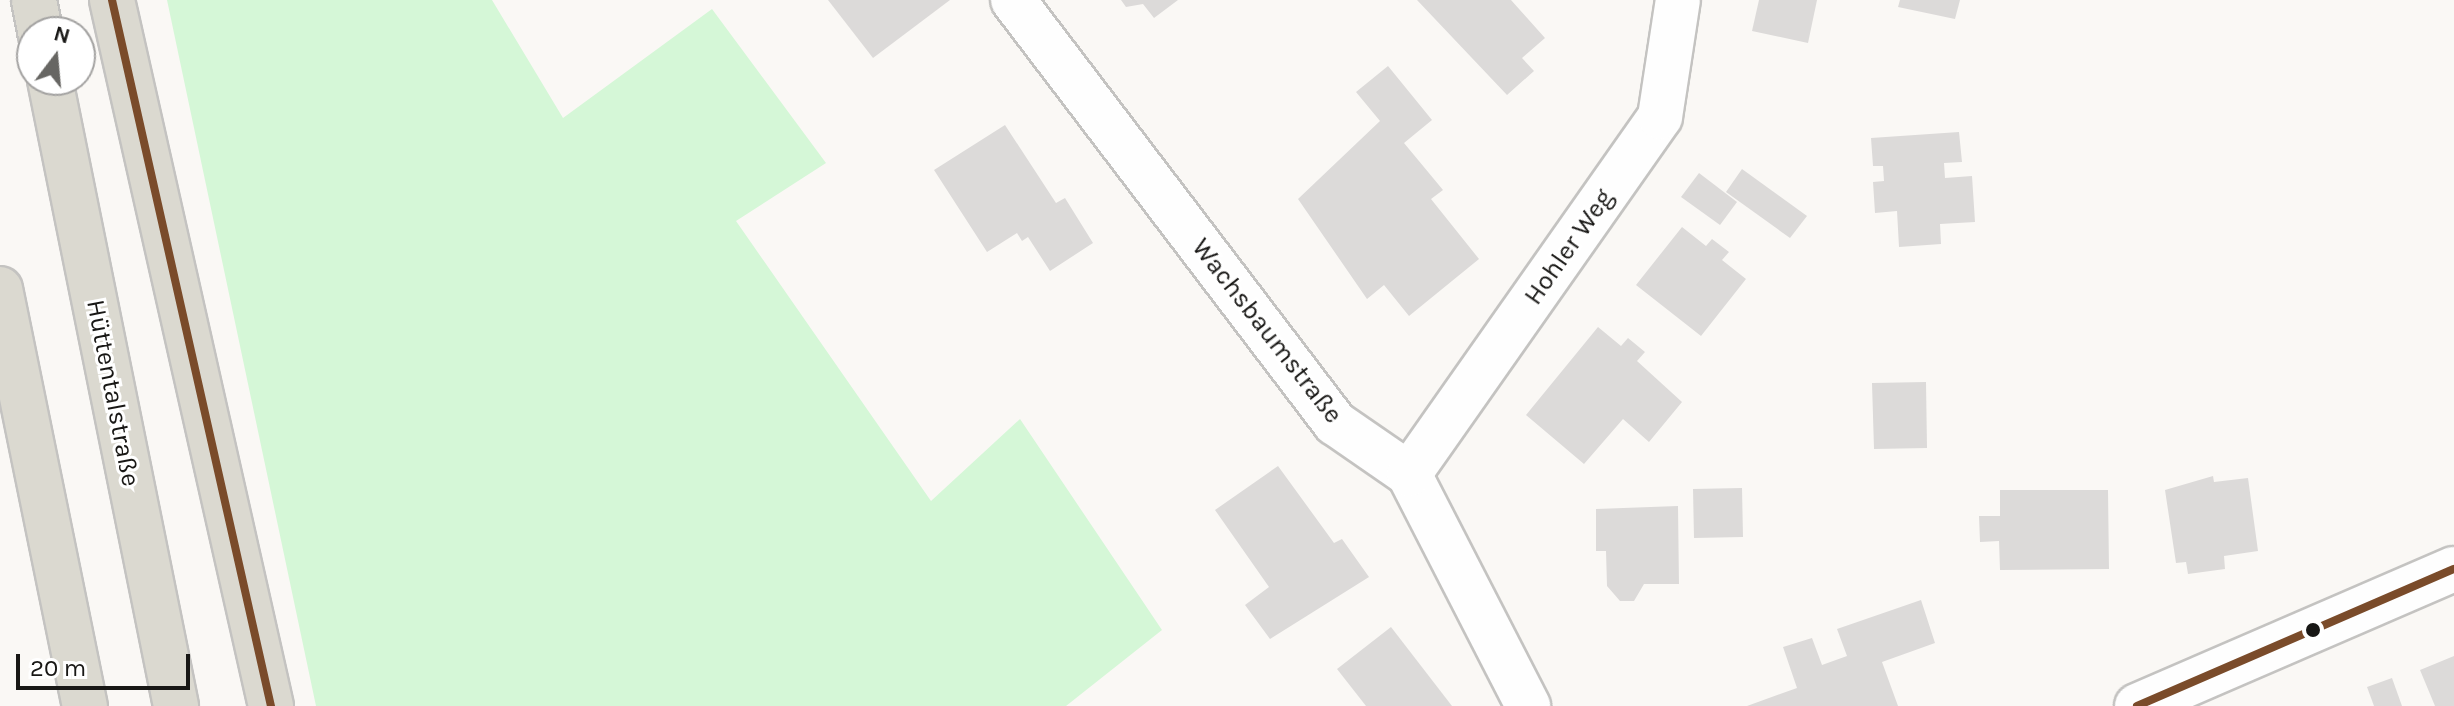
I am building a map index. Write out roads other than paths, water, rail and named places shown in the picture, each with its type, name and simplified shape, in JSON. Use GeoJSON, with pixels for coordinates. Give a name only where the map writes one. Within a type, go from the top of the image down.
{"type":"FeatureCollection","features":[{"type":"Feature","properties":{"kind":"highway"},"geometry":{"type":"LineString","coordinates":[[112,0],[271,706]]}},
{"type":"Feature","properties":{"kind":"highway","name":"Hüttentalstraße"},"geometry":{"type":"LineString","coordinates":[[53,96],[176,706]]}},
{"type":"Feature","properties":{"kind":"highway"},"geometry":{"type":"LineString","coordinates":[[0,289],[85,706]]}},
{"type":"Feature","properties":{"kind":"street","name":"Wachsbaumstraße"},"geometry":{"type":"LineString","coordinates":[[1013,0],[1335,423],[1409,474],[1528,706]]}},
{"type":"Feature","properties":{"kind":"street","name":"Hohler Weg"},"geometry":{"type":"LineString","coordinates":[[1409,474],[1660,117],[1678,0]]}},
{"type":"Feature","properties":{"kind":"street"},"geometry":{"type":"LineString","coordinates":[[2137,706],[2454,569]]}}]}
